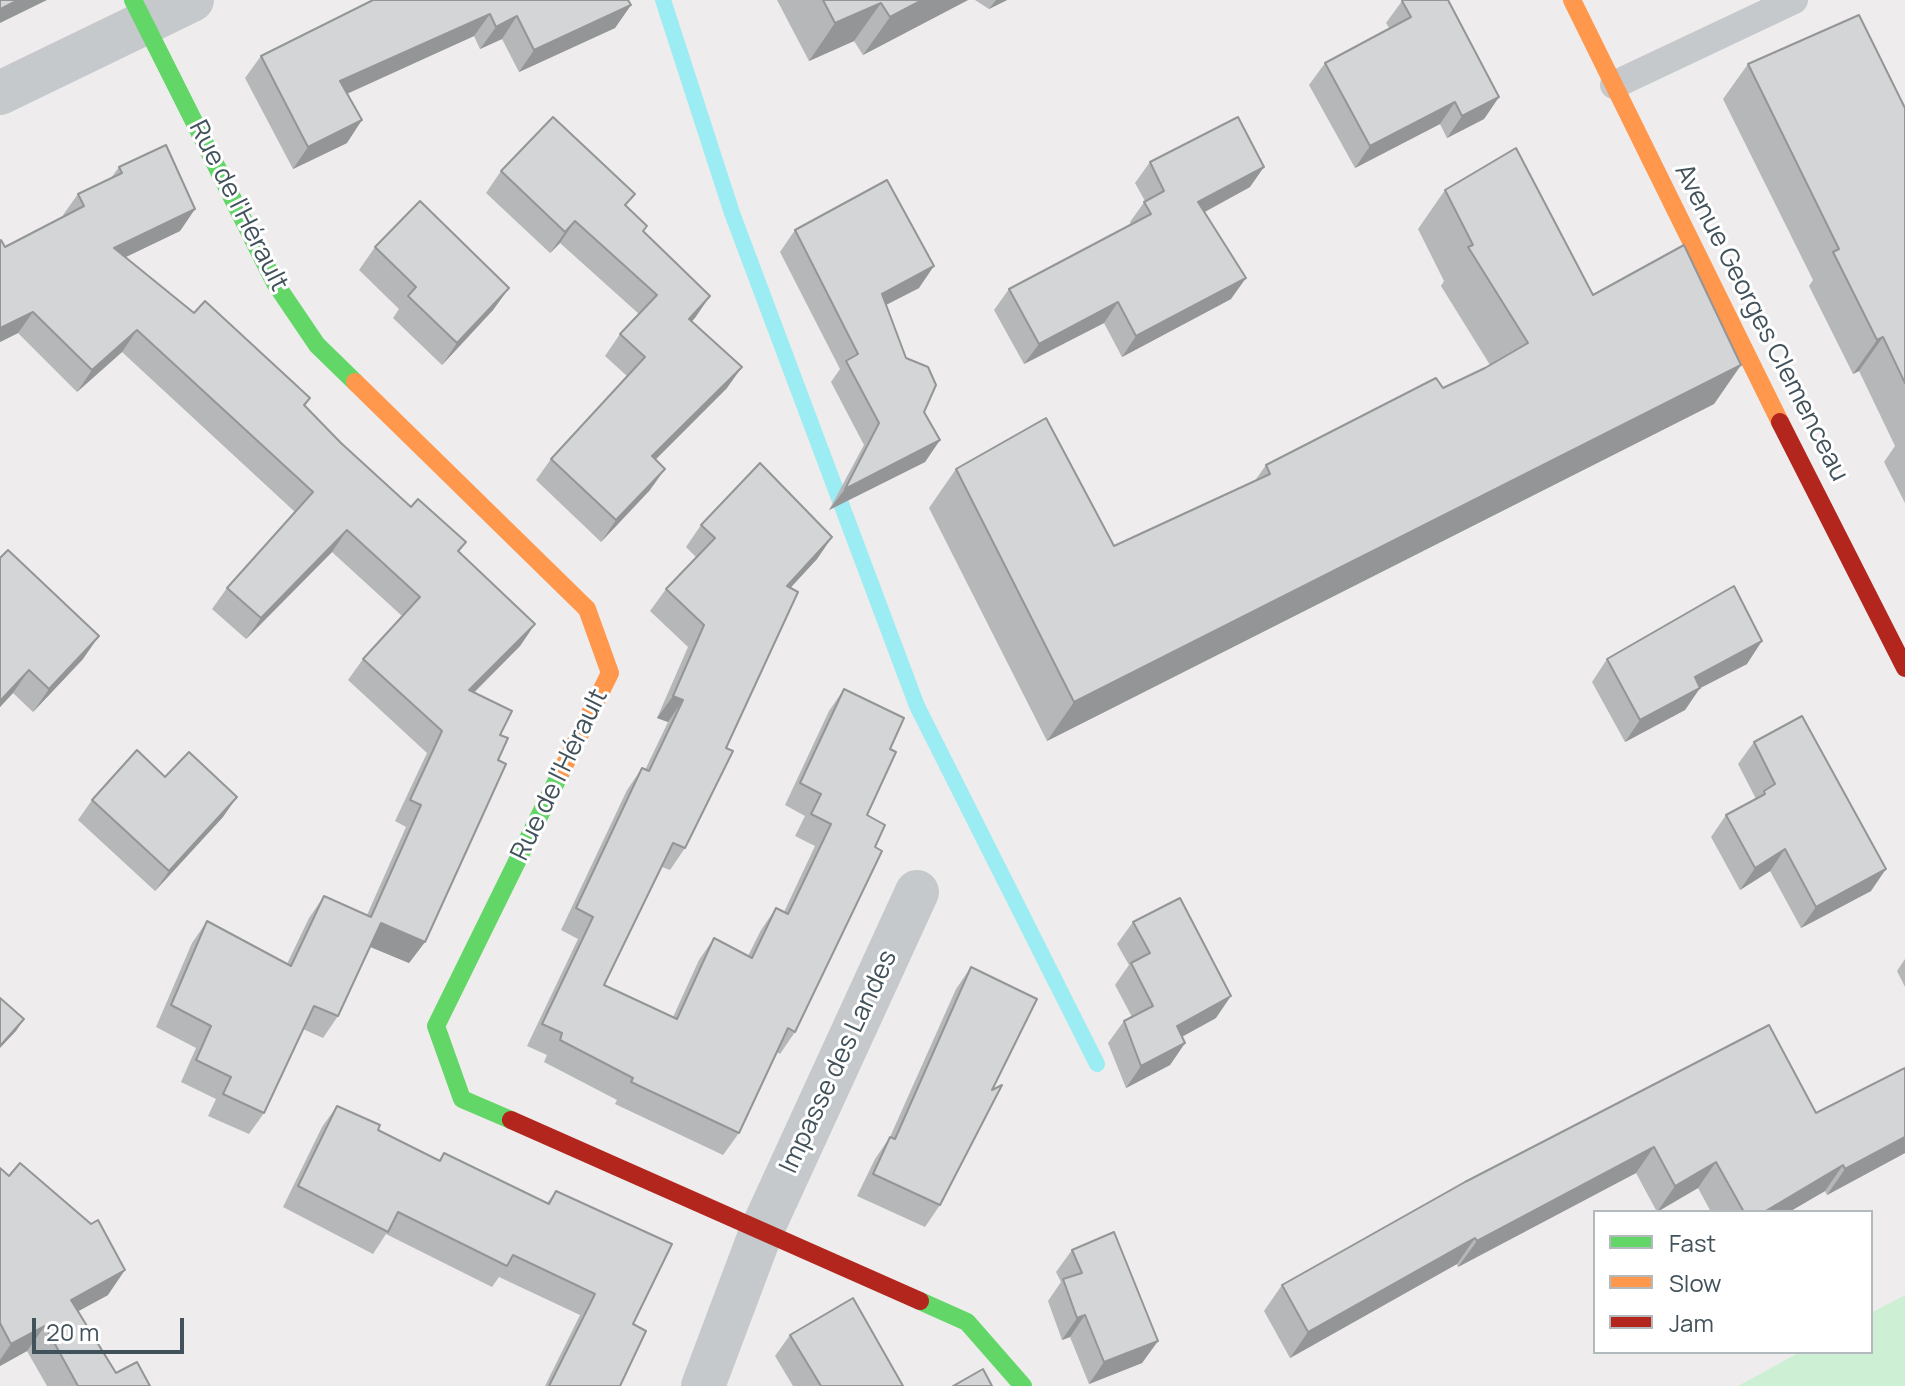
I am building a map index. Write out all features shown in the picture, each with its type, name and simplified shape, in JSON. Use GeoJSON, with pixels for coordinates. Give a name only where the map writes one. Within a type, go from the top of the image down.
{"type":"FeatureCollection","features":[{"type":"Feature","properties":{"kind":"street"},"geometry":{"type":"LineString","coordinates":[[0,93],[139,12],[192,0]]}},
{"type":"Feature","properties":{"kind":"street","name":"Avenue Georges Clemenceau"},"geometry":{"type":"LineString","coordinates":[[1572,0],[1905,668]]}},
{"type":"Feature","properties":{"kind":"street","name":"Rue de l'Hérault"},"geometry":{"type":"LineString","coordinates":[[139,12],[275,283],[317,345],[587,609],[610,673],[436,1026],[462,1099],[967,1322],[1023,1386]]}},
{"type":"Feature","properties":{"kind":"street","name":"Impasse des Landes"},"geometry":{"type":"LineString","coordinates":[[703,1386],[761,1232],[917,892]]}},
{"type":"Feature","properties":{"kind":"lane"},"geometry":{"type":"LineString","coordinates":[[1614,85],[1794,0]]}},
{"type":"Feature","properties":{"kind":"green space"},"geometry":{"type":"Polygon","coordinates":[[[1905,1295],[1905,1386],[1738,1386],[1796,1354],[1873,1354],[1873,1312],[1905,1295]]]}},
{"type":"Feature","properties":{"kind":"building"},"geometry":{"type":"Polygon","coordinates":[[[0,0],[18,0],[0,9],[0,0]]]}},
{"type":"Feature","properties":{"kind":"building"},"geometry":{"type":"Polygon","coordinates":[[[373,0],[628,0],[631,5],[534,50],[517,16],[496,27],[490,14],[340,81],[362,120],[308,147],[261,56],[373,0]]]}},
{"type":"Feature","properties":{"kind":"building"},"geometry":{"type":"Polygon","coordinates":[[[823,0],[922,0],[890,17],[881,3],[835,23],[823,0]]]}},
{"type":"Feature","properties":{"kind":"building"},"geometry":{"type":"Polygon","coordinates":[[[1403,0],[1448,0],[1499,97],[1462,116],[1455,102],[1370,146],[1325,63],[1411,17],[1403,0]]]}},
{"type":"Feature","properties":{"kind":"building"},"geometry":{"type":"Polygon","coordinates":[[[1859,15],[1905,108],[1905,383],[1883,337],[1877,340],[1833,252],[1839,249],[1748,64],[1859,15]]]}},
{"type":"Feature","properties":{"kind":"building"},"geometry":{"type":"Polygon","coordinates":[[[553,117],[635,194],[625,205],[647,226],[643,231],[710,296],[689,319],[742,367],[652,456],[665,469],[616,520],[551,459],[645,357],[620,334],[657,295],[575,221],[565,232],[501,171],[553,117]]]}},
{"type":"Feature","properties":{"kind":"building"},"geometry":{"type":"Polygon","coordinates":[[[1238,117],[1264,167],[1198,202],[1246,278],[1136,336],[1118,302],[1039,344],[1009,289],[1151,214],[1144,202],[1164,191],[1150,162],[1238,117]]]}},
{"type":"Feature","properties":{"kind":"building"},"geometry":{"type":"Polygon","coordinates":[[[166,145],[195,209],[114,248],[194,313],[205,301],[310,398],[304,405],[341,443],[411,507],[418,499],[466,542],[458,551],[535,624],[469,690],[512,711],[500,735],[508,738],[498,760],[506,764],[425,942],[381,923],[338,1016],[314,1006],[264,1113],[223,1094],[231,1077],[196,1060],[211,1026],[171,1005],[207,921],[291,966],[324,896],[371,917],[421,805],[410,800],[442,731],[363,659],[420,597],[347,530],[261,618],[227,588],[313,492],[137,330],[92,370],[33,312],[0,328],[0,241],[5,247],[84,206],[78,194],[122,173],[119,167],[166,145]]]}},
{"type":"Feature","properties":{"kind":"building"},"geometry":{"type":"Polygon","coordinates":[[[1516,148],[1593,295],[1684,245],[1741,365],[1074,702],[956,469],[1046,418],[1114,546],[1270,474],[1266,465],[1436,378],[1443,388],[1485,368],[1528,343],[1468,247],[1473,245],[1445,190],[1516,148]]]}},
{"type":"Feature","properties":{"kind":"building"},"geometry":{"type":"Polygon","coordinates":[[[887,180],[934,266],[882,294],[906,358],[928,367],[936,385],[924,412],[940,440],[845,489],[879,423],[846,361],[858,354],[795,230],[887,180]]]}},
{"type":"Feature","properties":{"kind":"building"},"geometry":{"type":"Polygon","coordinates":[[[420,201],[509,288],[457,343],[408,296],[416,287],[375,247],[420,201]]]}},
{"type":"Feature","properties":{"kind":"building"},"geometry":{"type":"Polygon","coordinates":[[[760,463],[832,537],[787,586],[798,592],[726,748],[733,751],[685,848],[673,843],[604,985],[677,1019],[714,938],[752,958],[776,908],[788,914],[831,824],[811,814],[821,794],[800,783],[844,689],[904,718],[890,749],[896,752],[867,815],[885,825],[875,847],[882,851],[795,1032],[788,1028],[739,1133],[631,1082],[633,1078],[560,1040],[562,1033],[542,1024],[593,917],[576,908],[642,768],[649,771],[683,700],[673,696],[704,625],[666,589],[715,538],[701,525],[760,463]]]}},
{"type":"Feature","properties":{"kind":"building"},"geometry":{"type":"Polygon","coordinates":[[[8,550],[99,636],[49,689],[29,670],[0,701],[0,558],[8,550]]]}},
{"type":"Feature","properties":{"kind":"building"},"geometry":{"type":"Polygon","coordinates":[[[1734,586],[1762,641],[1695,677],[1700,688],[1640,720],[1607,659],[1734,586]]]}},
{"type":"Feature","properties":{"kind":"building"},"geometry":{"type":"Polygon","coordinates":[[[1802,716],[1886,869],[1816,907],[1785,849],[1755,868],[1726,815],[1765,794],[1764,791],[1775,784],[1754,742],[1802,716]]]}},
{"type":"Feature","properties":{"kind":"building"},"geometry":{"type":"Polygon","coordinates":[[[137,750],[165,777],[189,752],[237,797],[169,871],[92,800],[137,750]]]}},
{"type":"Feature","properties":{"kind":"building"},"geometry":{"type":"Polygon","coordinates":[[[1180,898],[1231,996],[1177,1026],[1185,1043],[1141,1066],[1124,1021],[1153,1006],[1131,963],[1150,953],[1133,922],[1180,898]]]}},
{"type":"Feature","properties":{"kind":"building"},"geometry":{"type":"Polygon","coordinates":[[[971,967],[1037,999],[992,1090],[1002,1085],[940,1205],[873,1174],[890,1137],[895,1139],[971,967]]]}},
{"type":"Feature","properties":{"kind":"building"},"geometry":{"type":"Polygon","coordinates":[[[0,998],[24,1019],[0,1046],[0,998]]]}},
{"type":"Feature","properties":{"kind":"building"},"geometry":{"type":"Polygon","coordinates":[[[1769,1025],[1816,1113],[1905,1068],[1905,1137],[1845,1169],[1843,1165],[1767,1210],[1743,1210],[1716,1162],[1675,1186],[1654,1147],[1477,1241],[1475,1238],[1308,1332],[1282,1285],[1465,1182],[1769,1025]]]}},
{"type":"Feature","properties":{"kind":"building"},"geometry":{"type":"Polygon","coordinates":[[[337,1106],[380,1125],[378,1130],[440,1161],[444,1153],[549,1204],[556,1191],[672,1244],[633,1324],[646,1331],[620,1386],[549,1386],[595,1294],[513,1255],[507,1266],[398,1212],[388,1232],[298,1186],[337,1106]]]}},
{"type":"Feature","properties":{"kind":"building"},"geometry":{"type":"Polygon","coordinates":[[[20,1163],[91,1224],[98,1220],[125,1270],[71,1300],[116,1373],[137,1362],[150,1386],[78,1386],[45,1326],[11,1344],[0,1323],[0,1168],[9,1176],[20,1163]]]}},
{"type":"Feature","properties":{"kind":"building"},"geometry":{"type":"Polygon","coordinates":[[[1114,1232],[1158,1341],[1104,1362],[1085,1315],[1077,1318],[1063,1279],[1082,1273],[1072,1250],[1114,1232]]]}},
{"type":"Feature","properties":{"kind":"building"},"geometry":{"type":"Polygon","coordinates":[[[853,1298],[903,1386],[821,1386],[790,1335],[853,1298]]]}},
{"type":"Feature","properties":{"kind":"building"},"geometry":{"type":"Polygon","coordinates":[[[983,1369],[992,1386],[953,1386],[983,1369]]]}},
{"type":"Feature","properties":{"kind":"waterway"},"geometry":{"type":"LineString","coordinates":[[663,0],[732,213],[917,706],[1097,1064]]}},
{"type":"Feature","properties":{"kind":"traffic: fast"},"geometry":{"type":"LineString","coordinates":[[133,0],[275,283],[317,345],[355,382]]}},
{"type":"Feature","properties":{"kind":"traffic: fast"},"geometry":{"type":"LineString","coordinates":[[511,1120],[462,1099],[436,1026],[562,770]]}},
{"type":"Feature","properties":{"kind":"traffic: fast"},"geometry":{"type":"LineString","coordinates":[[920,1301],[967,1322],[1023,1386]]}},
{"type":"Feature","properties":{"kind":"traffic: slow"},"geometry":{"type":"LineString","coordinates":[[1572,0],[1780,422]]}},
{"type":"Feature","properties":{"kind":"traffic: slow"},"geometry":{"type":"LineString","coordinates":[[355,382],[587,609],[610,673],[562,770]]}},
{"type":"Feature","properties":{"kind":"traffic: jam"},"geometry":{"type":"LineString","coordinates":[[1780,422],[1905,668]]}},
{"type":"Feature","properties":{"kind":"traffic: jam"},"geometry":{"type":"LineString","coordinates":[[511,1120],[920,1301]]}}]}
